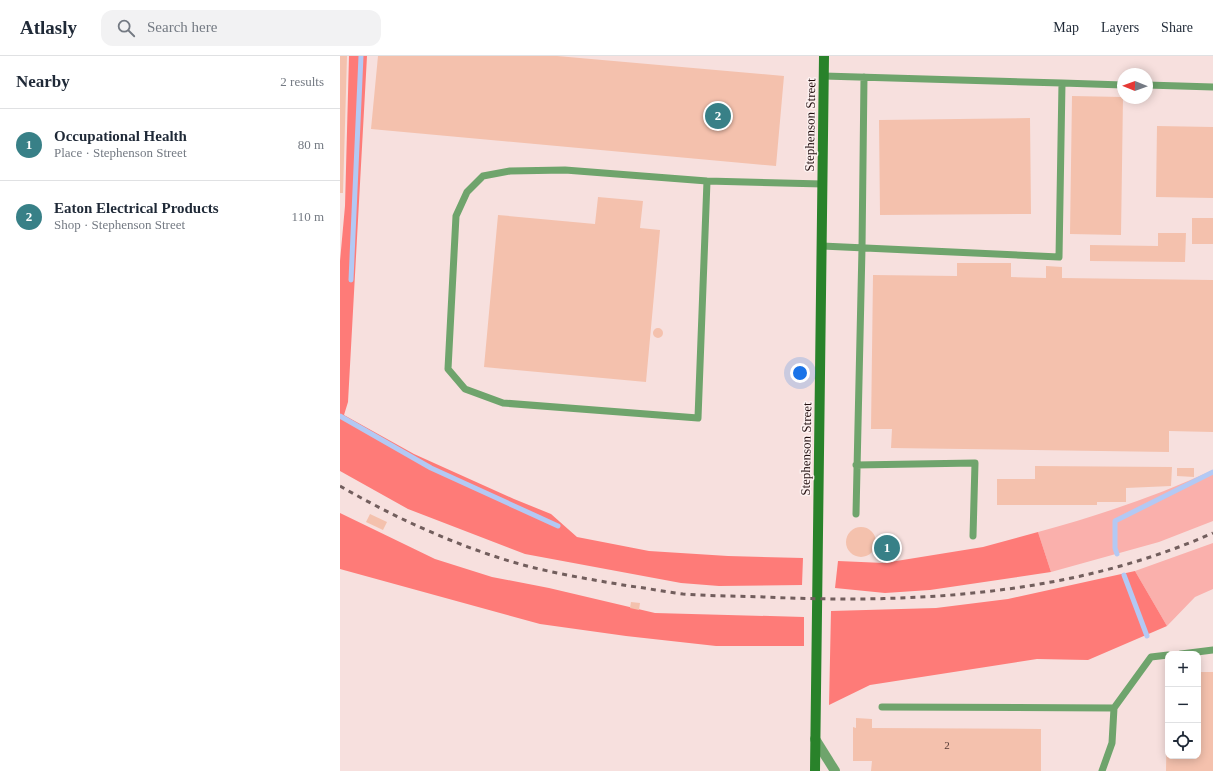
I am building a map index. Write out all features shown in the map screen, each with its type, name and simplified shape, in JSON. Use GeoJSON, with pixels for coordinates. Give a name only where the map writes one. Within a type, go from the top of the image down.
{"type":"FeatureCollection","features":[{"type":"Feature","properties":{"kind":"street","name":"Stephenson Street"},"geometry":{"type":"LineString","coordinates":[[815,771],[824,56]]}},
{"type":"Feature","properties":{"kind":"street"},"geometry":{"type":"LineString","coordinates":[[815,739],[834,771]]}},
{"type":"Feature","properties":{"kind":"lane"},"geometry":{"type":"LineString","coordinates":[[824,76],[1117,85]]}},
{"type":"Feature","properties":{"kind":"lane"},"geometry":{"type":"LineString","coordinates":[[856,514],[864,77]]}},
{"type":"Feature","properties":{"kind":"lane"},"geometry":{"type":"LineString","coordinates":[[822,246],[1059,257],[1062,83]]}},
{"type":"Feature","properties":{"kind":"lane"},"geometry":{"type":"LineString","coordinates":[[1153,85],[1213,87]]}},
{"type":"Feature","properties":{"kind":"lane"},"geometry":{"type":"LineString","coordinates":[[706,180],[698,418],[503,403],[465,389],[448,369],[456,216],[467,192],[483,176],[510,170],[565,170],[706,180],[823,184]]}},
{"type":"Feature","properties":{"kind":"lane"},"geometry":{"type":"LineString","coordinates":[[856,465],[975,463],[974,536]]}},
{"type":"Feature","properties":{"kind":"lane"},"geometry":{"type":"LineString","coordinates":[[1201,652],[1213,650]]}},
{"type":"Feature","properties":{"kind":"lane"},"geometry":{"type":"LineString","coordinates":[[1102,771],[1112,743],[1114,708],[1151,657],[1165,655]]}},
{"type":"Feature","properties":{"kind":"lane"},"geometry":{"type":"LineString","coordinates":[[882,708],[1114,708]]}},
{"type":"Feature","properties":{"kind":"shaded area"},"geometry":{"type":"Polygon","coordinates":[[[349,56],[367,56],[348,402],[344,415],[414,454],[551,514],[577,537],[649,551],[728,556],[803,558],[802,585],[719,586],[681,583],[525,554],[408,509],[340,471],[340,261],[345,206],[349,56]]]}},
{"type":"Feature","properties":{"kind":"shaded area"},"geometry":{"type":"Polygon","coordinates":[[[1213,470],[1213,521],[1159,542],[1051,572],[1038,532],[1127,505],[1213,470]]]}},
{"type":"Feature","properties":{"kind":"shaded area"},"geometry":{"type":"Polygon","coordinates":[[[340,513],[435,559],[492,577],[549,588],[655,613],[804,617],[804,646],[716,646],[626,636],[540,624],[340,569],[340,513]]]}},
{"type":"Feature","properties":{"kind":"shaded area"},"geometry":{"type":"Polygon","coordinates":[[[1038,532],[1051,572],[930,590],[885,593],[835,588],[838,561],[884,563],[983,547],[1038,532]]]}},
{"type":"Feature","properties":{"kind":"shaded area"},"geometry":{"type":"Polygon","coordinates":[[[1213,543],[1213,589],[1195,597],[1167,626],[1135,571],[1213,543]]]}},
{"type":"Feature","properties":{"kind":"shaded area"},"geometry":{"type":"Polygon","coordinates":[[[1135,571],[1167,626],[1088,660],[1037,659],[870,685],[829,705],[831,611],[936,608],[1008,599],[1135,571]]]}},
{"type":"Feature","properties":{"kind":"building"},"geometry":{"type":"Polygon","coordinates":[[[340,56],[347,56],[343,193],[340,193],[340,56]]]}},
{"type":"Feature","properties":{"kind":"building"},"geometry":{"type":"Polygon","coordinates":[[[378,56],[557,56],[784,76],[776,166],[371,129],[378,56]]]}},
{"type":"Feature","properties":{"kind":"building"},"geometry":{"type":"Polygon","coordinates":[[[1072,96],[1117,97],[1117,104],[1123,104],[1121,235],[1070,234],[1072,96]]]}},
{"type":"Feature","properties":{"kind":"building"},"geometry":{"type":"Polygon","coordinates":[[[1030,118],[1031,214],[880,215],[879,120],[1030,118]]]}},
{"type":"Feature","properties":{"kind":"building"},"geometry":{"type":"Polygon","coordinates":[[[1157,126],[1213,127],[1213,198],[1156,197],[1157,126]]]}},
{"type":"Feature","properties":{"kind":"building"},"geometry":{"type":"Polygon","coordinates":[[[598,197],[643,201],[640,228],[660,230],[646,382],[484,367],[498,215],[595,224],[598,197]]]}},
{"type":"Feature","properties":{"kind":"building"},"geometry":{"type":"Polygon","coordinates":[[[1192,218],[1213,218],[1213,244],[1192,244],[1192,218]]]}},
{"type":"Feature","properties":{"kind":"building"},"geometry":{"type":"Polygon","coordinates":[[[1158,233],[1186,233],[1185,262],[1090,261],[1090,245],[1158,246],[1158,233]]]}},
{"type":"Feature","properties":{"kind":"building"},"geometry":{"type":"Polygon","coordinates":[[[957,263],[1011,263],[1011,277],[1046,278],[1046,266],[1062,267],[1062,278],[1213,280],[1213,432],[1169,431],[1169,452],[891,448],[892,429],[871,429],[873,275],[957,276],[957,263]]]}},
{"type":"Feature","properties":{"kind":"building"},"geometry":{"type":"Polygon","coordinates":[[[656,328],[660,328],[662,329],[662,337],[656,338],[653,335],[653,331],[656,328]]]}},
{"type":"Feature","properties":{"kind":"building"},"geometry":{"type":"Polygon","coordinates":[[[1035,466],[1172,467],[1171,486],[1126,488],[1126,502],[1097,502],[1097,505],[997,505],[997,479],[1035,479],[1035,466]]]}},
{"type":"Feature","properties":{"kind":"building"},"geometry":{"type":"Polygon","coordinates":[[[1177,468],[1194,468],[1194,477],[1177,476],[1177,468]]]}},
{"type":"Feature","properties":{"kind":"building"},"geometry":{"type":"Polygon","coordinates":[[[370,514],[387,522],[383,530],[366,522],[370,514]]]}},
{"type":"Feature","properties":{"kind":"building"},"geometry":{"type":"Polygon","coordinates":[[[861,527],[872,531],[876,542],[872,553],[861,557],[850,553],[846,542],[850,531],[861,527]]]}},
{"type":"Feature","properties":{"kind":"building"},"geometry":{"type":"Polygon","coordinates":[[[894,540],[894,556],[879,556],[879,541],[894,540]]]}},
{"type":"Feature","properties":{"kind":"building"},"geometry":{"type":"Polygon","coordinates":[[[631,602],[640,603],[639,610],[630,608],[631,602]]]}},
{"type":"Feature","properties":{"kind":"building"},"geometry":{"type":"Polygon","coordinates":[[[1201,672],[1213,672],[1213,771],[1166,771],[1166,759],[1201,759],[1201,672]]]}},
{"type":"Feature","properties":{"kind":"building"},"geometry":{"type":"Polygon","coordinates":[[[856,718],[872,719],[872,728],[1041,729],[1041,771],[871,771],[872,761],[853,761],[853,727],[856,728],[856,718]]]}},
{"type":"Feature","properties":{"kind":"waterway"},"geometry":{"type":"LineString","coordinates":[[351,280],[361,56]]}},
{"type":"Feature","properties":{"kind":"waterway"},"geometry":{"type":"LineString","coordinates":[[340,416],[431,468],[558,526]]}},
{"type":"Feature","properties":{"kind":"waterway"},"geometry":{"type":"LineString","coordinates":[[1117,554],[1115,548],[1115,521],[1213,472]]}},
{"type":"Feature","properties":{"kind":"waterway"},"geometry":{"type":"LineString","coordinates":[[1124,575],[1147,636]]}},
{"type":"Feature","properties":{"kind":"railway"},"geometry":{"type":"LineString","coordinates":[[340,486],[406,521],[452,541],[499,558],[576,577],[693,595],[821,599],[879,599],[993,591],[1049,582],[1105,570],[1160,554],[1213,533]]}},
{"type":"Feature","properties":{"kind":"place","name":"Eaton Electrical Products"},"geometry":{"type":"Point","coordinates":[718,116]}},
{"type":"Feature","properties":{"kind":"place","name":"Occupational Health"},"geometry":{"type":"Point","coordinates":[887,548]}}]}
